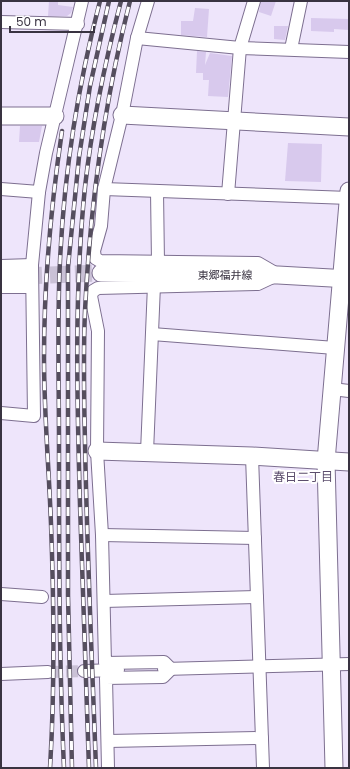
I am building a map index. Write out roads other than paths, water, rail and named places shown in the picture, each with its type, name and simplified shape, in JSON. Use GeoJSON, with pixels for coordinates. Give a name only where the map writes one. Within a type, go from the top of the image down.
{"type":"FeatureCollection","features":[{"type":"Feature","properties":{"kind":"street"},"geometry":{"type":"LineString","coordinates":[[1,412],[34,416],[30,276],[40,192],[55,116],[78,24],[82,1]]}},
{"type":"Feature","properties":{"kind":"street"},"geometry":{"type":"LineString","coordinates":[[148,1],[137,38],[122,115],[104,189],[101,226],[94,251],[95,258],[100,261],[258,263],[278,275]]}},
{"type":"Feature","properties":{"kind":"street"},"geometry":{"type":"LineString","coordinates":[[228,194],[240,48],[254,1]]}},
{"type":"Feature","properties":{"kind":"street"},"geometry":{"type":"LineString","coordinates":[[291,49],[301,1]]}},
{"type":"Feature","properties":{"kind":"street"},"geometry":{"type":"LineString","coordinates":[[1,22],[78,24]]}},
{"type":"Feature","properties":{"kind":"street"},"geometry":{"type":"LineString","coordinates":[[137,38],[240,48],[349,52]]}},
{"type":"Feature","properties":{"kind":"street"},"geometry":{"type":"LineString","coordinates":[[122,115],[349,127]]}},
{"type":"Feature","properties":{"kind":"street"},"geometry":{"type":"LineString","coordinates":[[1,116],[55,116]]}},
{"type":"Feature","properties":{"kind":"street"},"geometry":{"type":"LineString","coordinates":[[1,189],[40,192]]}},
{"type":"Feature","properties":{"kind":"street"},"geometry":{"type":"LineString","coordinates":[[104,189],[228,194],[349,196],[345,279],[335,348],[326,461],[330,664],[334,768]]}},
{"type":"Feature","properties":{"kind":"street"},"geometry":{"type":"LineString","coordinates":[[157,191],[158,262]]}},
{"type":"Feature","properties":{"kind":"street"},"geometry":{"type":"LineString","coordinates":[[1,266],[30,276]]}},
{"type":"Feature","properties":{"kind":"street","name":"東郷福井線"},"geometry":{"type":"LineString","coordinates":[[101,273],[278,275],[345,279]]}},
{"type":"Feature","properties":{"kind":"street"},"geometry":{"type":"LineString","coordinates":[[171,669],[164,662],[105,663],[102,535],[97,451],[98,331],[91,296],[98,288],[154,285],[258,284],[278,275]]}},
{"type":"Feature","properties":{"kind":"street"},"geometry":{"type":"LineString","coordinates":[[1,277],[30,276]]}},
{"type":"Feature","properties":{"kind":"street"},"geometry":{"type":"LineString","coordinates":[[1,288],[30,276]]}},
{"type":"Feature","properties":{"kind":"street"},"geometry":{"type":"LineString","coordinates":[[147,452],[154,285]]}},
{"type":"Feature","properties":{"kind":"street"},"geometry":{"type":"LineString","coordinates":[[152,334],[335,348]]}},
{"type":"Feature","properties":{"kind":"street"},"geometry":{"type":"LineString","coordinates":[[332,389],[349,391]]}},
{"type":"Feature","properties":{"kind":"street"},"geometry":{"type":"LineString","coordinates":[[97,451],[252,456],[349,462]]}},
{"type":"Feature","properties":{"kind":"street"},"geometry":{"type":"LineString","coordinates":[[252,456],[263,768]]}},
{"type":"Feature","properties":{"kind":"street"},"geometry":{"type":"LineString","coordinates":[[102,535],[255,538]]}},
{"type":"Feature","properties":{"kind":"street"},"geometry":{"type":"LineString","coordinates":[[1,594],[42,597]]}},
{"type":"Feature","properties":{"kind":"street"},"geometry":{"type":"LineString","coordinates":[[104,601],[257,597]]}},
{"type":"Feature","properties":{"kind":"street"},"geometry":{"type":"LineString","coordinates":[[84,671],[349,664]]}},
{"type":"Feature","properties":{"kind":"street"},"geometry":{"type":"LineString","coordinates":[[108,768],[106,678],[162,677],[171,669]]}},
{"type":"Feature","properties":{"kind":"street"},"geometry":{"type":"LineString","coordinates":[[1,674],[48,672]]}},
{"type":"Feature","properties":{"kind":"street"},"geometry":{"type":"LineString","coordinates":[[108,741],[262,738]]}},
{"type":"Feature","properties":{"kind":"tunnel"},"geometry":{"type":"LineString","coordinates":[[25,276],[101,273]]}},
{"type":"Feature","properties":{"kind":"tunnel"},"geometry":{"type":"LineString","coordinates":[[48,672],[84,671]]}},
{"type":"Feature","properties":{"kind":"railway"},"geometry":{"type":"LineString","coordinates":[[64,768],[59,565],[58,329],[60,261],[65,195],[73,130],[85,65],[100,1]]}},
{"type":"Feature","properties":{"kind":"railway"},"geometry":{"type":"LineString","coordinates":[[72,768],[68,595],[68,267],[79,157],[90,86],[109,1]]}},
{"type":"Feature","properties":{"kind":"railway"},"geometry":{"type":"LineString","coordinates":[[89,768],[78,426],[77,346],[79,266],[85,187],[91,140],[104,70],[121,1]]}},
{"type":"Feature","properties":{"kind":"railway"},"geometry":{"type":"LineString","coordinates":[[96,768],[86,484],[84,377],[85,311],[90,233],[100,155],[113,78],[130,1]]}},
{"type":"Feature","properties":{"kind":"railway"},"geometry":{"type":"LineString","coordinates":[[50,768],[53,707],[53,615],[51,524],[45,399],[44,329],[49,244],[62,131]]}},
{"type":"Feature","properties":{"kind":"district","name":"春日二丁目"},"geometry":{"type":"Point","coordinates":[303,477]}}]}
